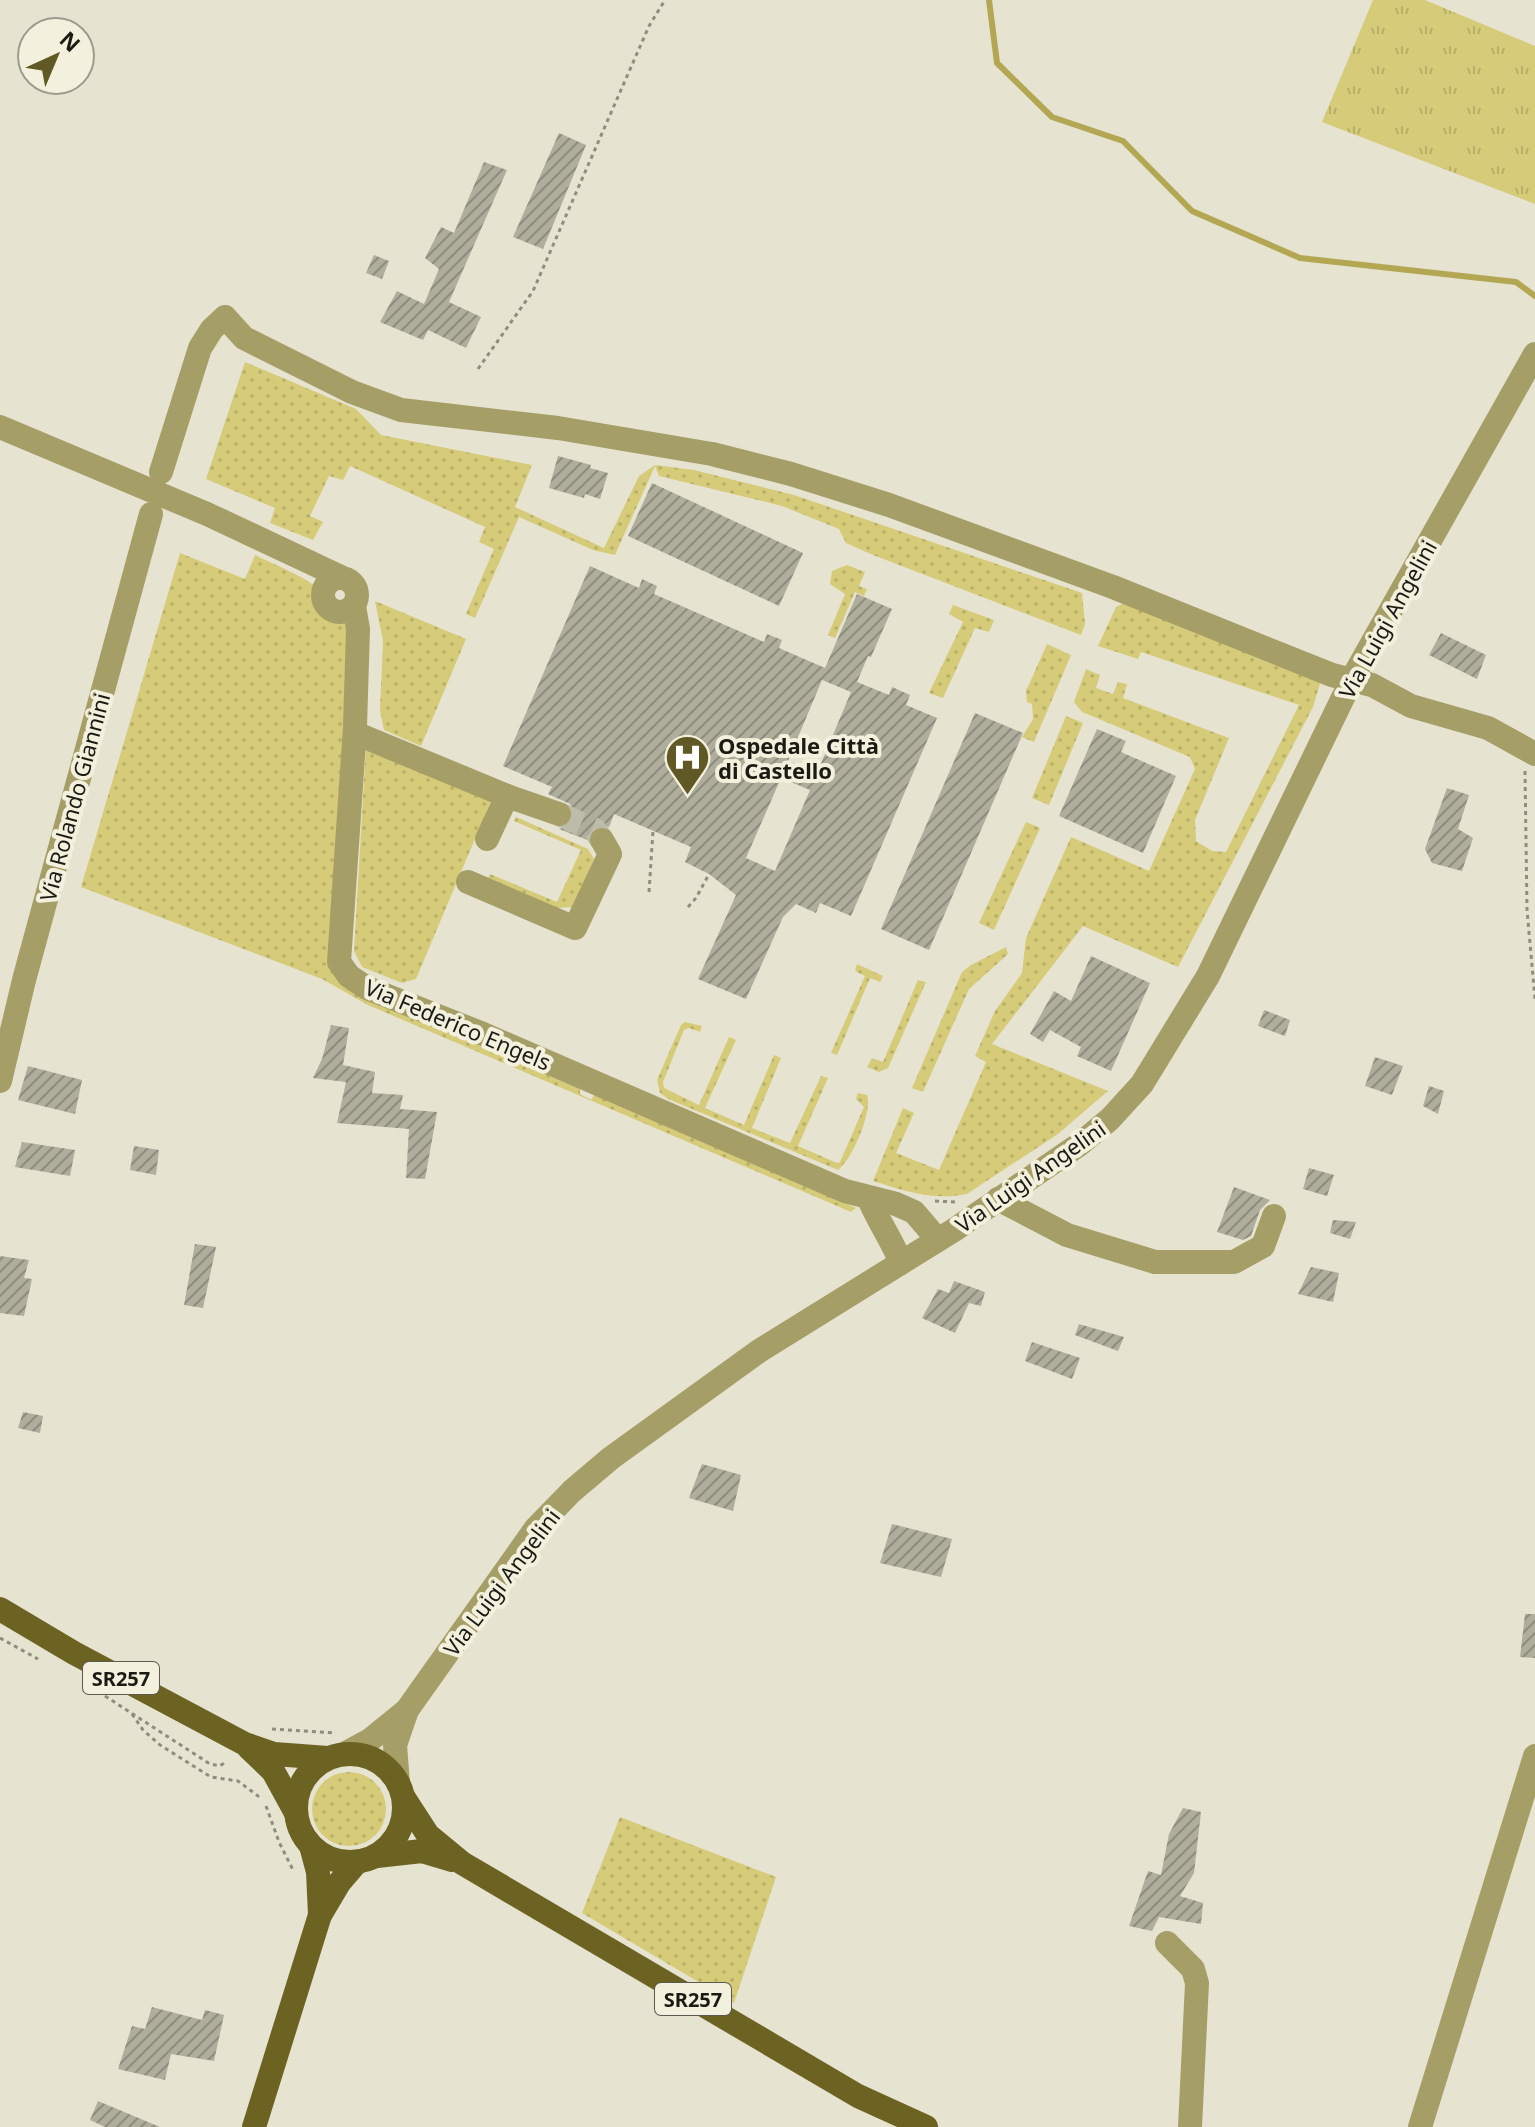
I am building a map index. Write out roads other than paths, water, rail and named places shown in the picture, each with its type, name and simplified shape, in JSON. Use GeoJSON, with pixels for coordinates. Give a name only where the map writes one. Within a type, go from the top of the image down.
{"type":"FeatureCollection","features":[{"type":"Feature","properties":{"kind":"main road","name":"SR257"},"geometry":{"type":"LineString","coordinates":[[0,1609],[74,1653],[245,1744],[274,1754],[360,1754],[376,1760],[389,1769],[428,1835],[462,1863],[858,2096],[926,2127]]}},
{"type":"Feature","properties":{"kind":"main road","name":"SR257"},"geometry":{"type":"LineString","coordinates":[[245,1744],[273,1771],[311,1846],[332,1859],[367,1859],[422,1851],[462,1863]]}},
{"type":"Feature","properties":{"kind":"main road"},"geometry":{"type":"LineString","coordinates":[[296,1813],[297,1796],[303,1780],[314,1767],[336,1756]]}},
{"type":"Feature","properties":{"kind":"main road"},"geometry":{"type":"LineString","coordinates":[[256,2125],[320,1915],[339,1883],[367,1859],[390,1845],[400,1831],[404,1814],[401,1790]]}},
{"type":"Feature","properties":{"kind":"main road"},"geometry":{"type":"LineString","coordinates":[[311,1846],[318,1872],[320,1915]]}},
{"type":"Feature","properties":{"kind":"street"},"geometry":{"type":"LineString","coordinates":[[161,472],[200,348],[212,329],[225,317],[244,338],[352,392],[401,410],[558,428],[697,451],[791,474],[889,505],[1113,587],[1332,675],[1372,685],[1411,706],[1488,728],[1530,751]]}},
{"type":"Feature","properties":{"kind":"street","name":"Via Luigi Angelini"},"geometry":{"type":"LineString","coordinates":[[336,1756],[370,1740],[407,1710],[536,1528],[572,1491],[611,1458],[759,1351],[938,1240],[1080,1144],[1110,1119],[1142,1084],[1208,976],[1352,679],[1535,354]]}},
{"type":"Feature","properties":{"kind":"street","name":"Via Federico Engels"},"geometry":{"type":"LineString","coordinates":[[0,427],[298,555],[334,581],[354,584],[357,591],[347,609],[358,629],[355,733],[339,962],[349,976],[367,988],[483,1034],[869,1199],[896,1204],[914,1212],[938,1240]]}},
{"type":"Feature","properties":{"kind":"street","name":"Via Rolando Giannini"},"geometry":{"type":"LineString","coordinates":[[0,1081],[24,980],[151,514]]}},
{"type":"Feature","properties":{"kind":"street"},"geometry":{"type":"LineString","coordinates":[[355,733],[507,796],[559,814]]}},
{"type":"Feature","properties":{"kind":"street"},"geometry":{"type":"LineString","coordinates":[[487,839],[507,796]]}},
{"type":"Feature","properties":{"kind":"street"},"geometry":{"type":"LineString","coordinates":[[468,882],[575,928],[610,854],[602,840]]}},
{"type":"Feature","properties":{"kind":"street"},"geometry":{"type":"LineString","coordinates":[[869,1199],[901,1263]]}},
{"type":"Feature","properties":{"kind":"street"},"geometry":{"type":"LineString","coordinates":[[998,1199],[1067,1235],[1155,1262],[1234,1262],[1263,1246],[1274,1216]]}},
{"type":"Feature","properties":{"kind":"street","name":"Via Luigi Angelini"},"geometry":{"type":"LineString","coordinates":[[401,1790],[395,1745],[407,1710]]}},
{"type":"Feature","properties":{"kind":"street"},"geometry":{"type":"LineString","coordinates":[[1420,2127],[1535,1756]]}},
{"type":"Feature","properties":{"kind":"street"},"geometry":{"type":"LineString","coordinates":[[1167,1943],[1193,1969],[1197,1983],[1190,2127]]}},
{"type":"Feature","properties":{"kind":"waterway"},"geometry":{"type":"LineString","coordinates":[[989,0],[997,63],[1052,117],[1123,141],[1192,211],[1300,258],[1516,282],[1535,296]]}},
{"type":"Feature","properties":{"kind":"tunnel"},"geometry":{"type":"LineString","coordinates":[[559,814],[595,830],[602,840]]}},
{"type":"Feature","properties":{"kind":"place","name":"Ospedale Città di Castello"},"geometry":{"type":"Point","coordinates":[687,797]}}]}
